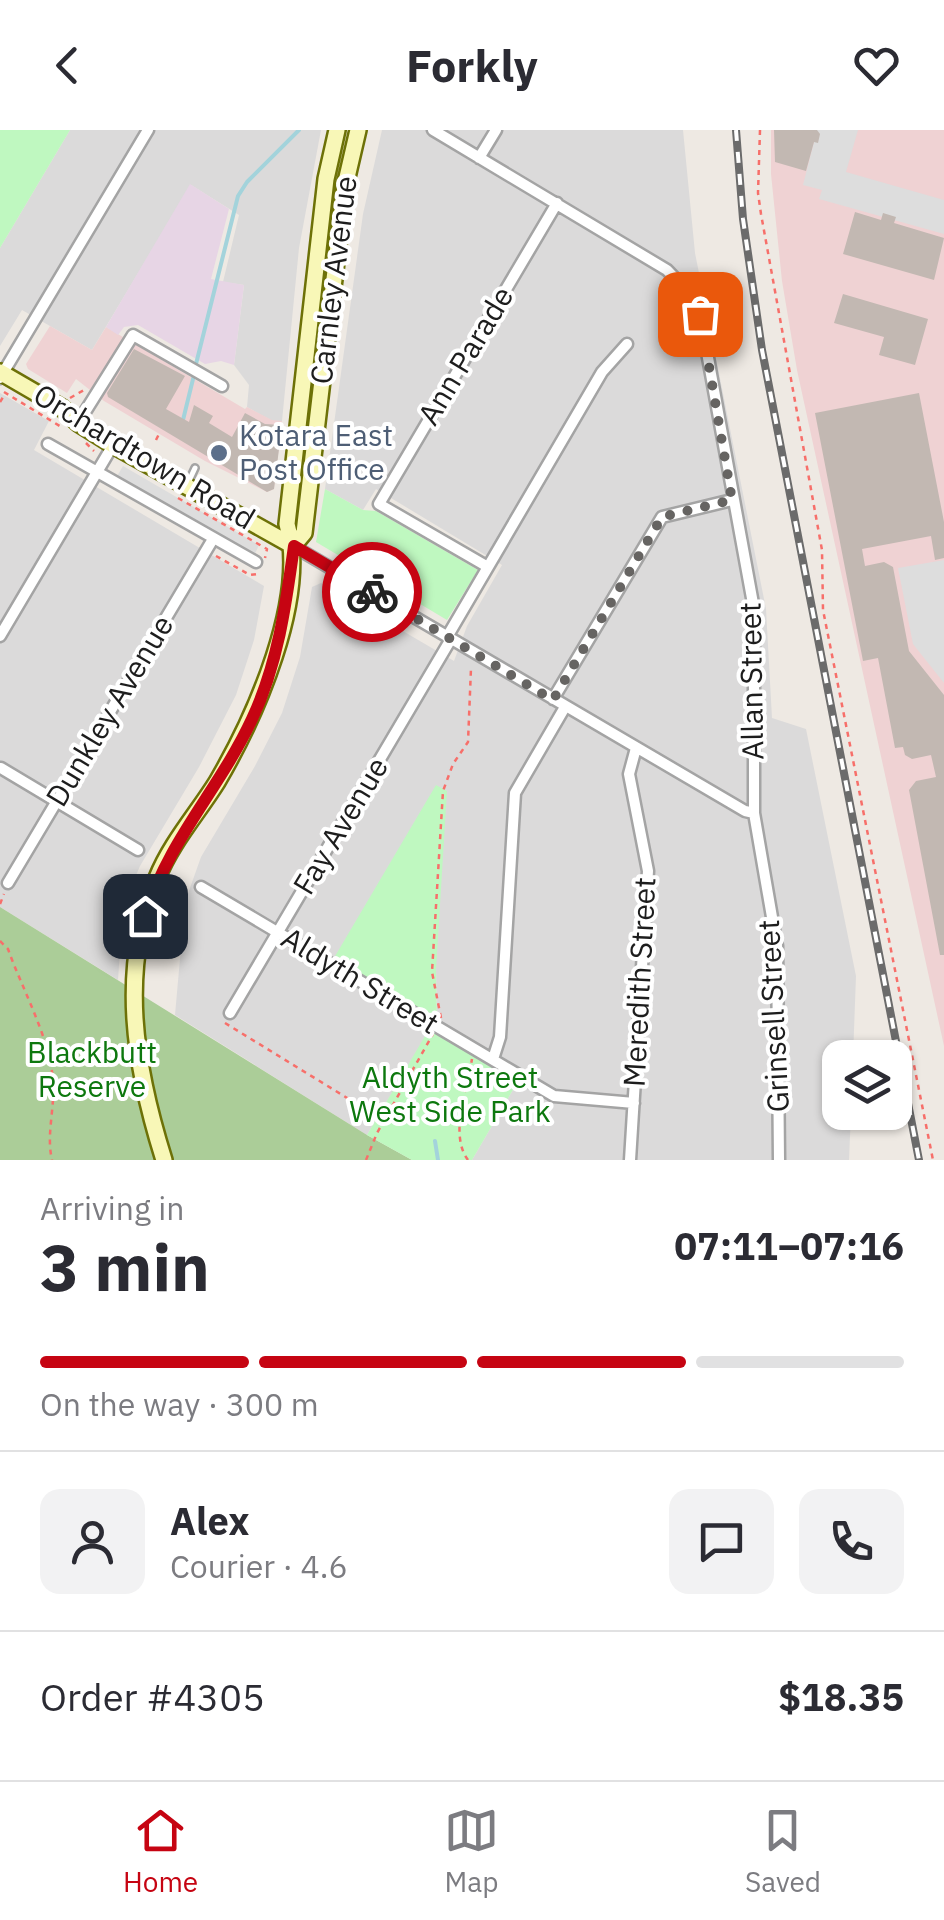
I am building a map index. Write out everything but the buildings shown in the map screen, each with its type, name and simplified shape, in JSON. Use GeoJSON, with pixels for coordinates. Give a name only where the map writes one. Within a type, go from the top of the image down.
{"type":"FeatureCollection","features":[{"type":"Feature","properties":{"kind":"main road","name":"Carnley Avenue"},"geometry":{"type":"LineString","coordinates":[[164,1160],[138,1061],[134,1002],[138,944],[156,879],[252,718],[272,665],[294,546],[288,524],[290,504],[326,179],[337,130]]}},
{"type":"Feature","properties":{"kind":"main road","name":"Carnley Avenue"},"geometry":{"type":"LineString","coordinates":[[294,546],[305,529],[345,186],[358,130]]}},
{"type":"Feature","properties":{"kind":"main road","name":"Orchardtown Road"},"geometry":{"type":"LineString","coordinates":[[1,374],[62,408],[74,428],[294,546]]}},
{"type":"Feature","properties":{"kind":"main road"},"geometry":{"type":"LineString","coordinates":[[257,524],[277,516],[290,504]]}},
{"type":"Feature","properties":{"kind":"street"},"geometry":{"type":"LineString","coordinates":[[1,374],[148,130]]}},
{"type":"Feature","properties":{"kind":"street"},"geometry":{"type":"LineString","coordinates":[[432,130],[557,203]]}},
{"type":"Feature","properties":{"kind":"street"},"geometry":{"type":"LineString","coordinates":[[480,158],[496,130]]}},
{"type":"Feature","properties":{"kind":"street","name":"Allan Street"},"geometry":{"type":"LineString","coordinates":[[557,203],[667,270],[691,295],[700,314],[754,609],[754,813]]}},
{"type":"Feature","properties":{"kind":"street","name":"Ann Parade"},"geometry":{"type":"LineString","coordinates":[[488,567],[379,504],[557,203]]}},
{"type":"Feature","properties":{"kind":"street"},"geometry":{"type":"LineString","coordinates":[[74,428],[133,334],[222,386]]}},
{"type":"Feature","properties":{"kind":"street","name":"Fay Avenue"},"geometry":{"type":"LineString","coordinates":[[230,1013],[602,372],[627,344]]}},
{"type":"Feature","properties":{"kind":"street","name":"Orchardtown Road"},"geometry":{"type":"LineString","coordinates":[[48,444],[256,562]]}},
{"type":"Feature","properties":{"kind":"street"},"geometry":{"type":"LineString","coordinates":[[0,636],[113,446]]}},
{"type":"Feature","properties":{"kind":"street"},"geometry":{"type":"LineString","coordinates":[[553,700],[662,517],[732,500]]}},
{"type":"Feature","properties":{"kind":"street","name":"Dunkley Avenue"},"geometry":{"type":"LineString","coordinates":[[8,884],[213,538]]}},
{"type":"Feature","properties":{"kind":"street","name":"Orchardtown Road"},"geometry":{"type":"LineString","coordinates":[[294,546],[565,707],[754,813]]}},
{"type":"Feature","properties":{"kind":"street"},"geometry":{"type":"LineString","coordinates":[[493,1059],[500,1036],[516,793],[565,707]]}},
{"type":"Feature","properties":{"kind":"street","name":"Meredith Street"},"geometry":{"type":"LineString","coordinates":[[630,1160],[648,870],[629,774],[636,748]]}},
{"type":"Feature","properties":{"kind":"street"},"geometry":{"type":"LineString","coordinates":[[1,768],[138,850]]}},
{"type":"Feature","properties":{"kind":"street","name":"Grinsell Street"},"geometry":{"type":"LineString","coordinates":[[754,813],[777,946],[779,1160]]}},
{"type":"Feature","properties":{"kind":"street","name":"Aldyth Street"},"geometry":{"type":"LineString","coordinates":[[200,887],[558,1098],[634,1103]]}},
{"type":"Feature","properties":{"kind":"lane"},"geometry":{"type":"LineString","coordinates":[[185,487],[196,468]]}},
{"type":"Feature","properties":{"kind":"path"},"geometry":{"type":"LineString","coordinates":[[760,130],[760,214],[822,550],[823,610],[932,1160]]}},
{"type":"Feature","properties":{"kind":"path"},"geometry":{"type":"LineString","coordinates":[[57,390],[71,399],[90,390]]}},
{"type":"Feature","properties":{"kind":"path"},"geometry":{"type":"LineString","coordinates":[[0,402],[5,392],[74,428]]}},
{"type":"Feature","properties":{"kind":"path"},"geometry":{"type":"LineString","coordinates":[[156,440],[160,432]]}},
{"type":"Feature","properties":{"kind":"path"},"geometry":{"type":"LineString","coordinates":[[85,442],[94,451]]}},
{"type":"Feature","properties":{"kind":"path"},"geometry":{"type":"LineString","coordinates":[[366,1160],[441,1017],[432,972],[443,791],[453,764],[468,742],[470,668]]}},
{"type":"Feature","properties":{"kind":"path"},"geometry":{"type":"LineString","coordinates":[[0,904],[8,884]]}},
{"type":"Feature","properties":{"kind":"path"},"geometry":{"type":"LineString","coordinates":[[0,941],[8,949],[49,1058],[54,1083],[48,1142],[52,1160]]}},
{"type":"Feature","properties":{"kind":"path"},"geometry":{"type":"LineString","coordinates":[[230,1013],[224,1025],[384,1121]]}},
{"type":"Feature","properties":{"kind":"path"},"geometry":{"type":"LineString","coordinates":[[468,1160],[460,1126],[474,1048]]}},
{"type":"Feature","properties":{"kind":"shaded area"},"geometry":{"type":"Polygon","coordinates":[[[70,130],[321,130],[299,248],[282,421],[272,421],[247,407],[249,385],[234,365],[244,285],[223,282],[239,215],[191,185],[92,350],[22,310],[0,346],[0,248],[70,130]]]}},
{"type":"Feature","properties":{"kind":"shaded area"},"geometry":{"type":"Polygon","coordinates":[[[382,130],[683,130],[695,253],[766,609],[772,718],[806,729],[856,976],[854,1040],[822,1040],[822,1130],[850,1130],[849,1160],[472,1160],[521,1076],[437,1026],[436,970],[433,1024],[367,1135],[175,1015],[185,902],[201,857],[282,713],[300,657],[312,587],[321,583],[454,661],[467,626],[502,565],[376,489],[363,510],[325,489],[363,214],[382,130]]]}},
{"type":"Feature","properties":{"kind":"shaded area"},"geometry":{"type":"Polygon","coordinates":[[[771,130],[944,130],[944,1046],[797,370],[782,281],[771,174],[771,130]]]}},
{"type":"Feature","properties":{"kind":"shaded area"},"geometry":{"type":"Polygon","coordinates":[[[817,130],[858,130],[846,172],[944,200],[944,234],[819,199],[822,190],[803,185],[817,130]]]}},
{"type":"Feature","properties":{"kind":"shaded area"},"geometry":{"type":"Polygon","coordinates":[[[190,184],[229,209],[211,279],[244,285],[234,365],[221,361],[205,364],[138,325],[124,327],[118,335],[106,327],[190,184]]]}},
{"type":"Feature","properties":{"kind":"shaded area"},"geometry":{"type":"Polygon","coordinates":[[[50,326],[92,350],[106,327],[245,409],[282,421],[274,489],[267,492],[205,461],[104,401],[76,379],[67,393],[28,369],[26,364],[50,326]]]}},
{"type":"Feature","properties":{"kind":"shaded area"},"geometry":{"type":"Polygon","coordinates":[[[0,393],[49,421],[34,450],[264,586],[254,640],[236,695],[140,866],[123,906],[118,980],[0,907],[0,393]]]}},
{"type":"Feature","properties":{"kind":"shaded area"},"geometry":{"type":"Polygon","coordinates":[[[123,466],[259,545],[253,558],[116,478],[123,466]]]}},
{"type":"Feature","properties":{"kind":"shaded area"},"geometry":{"type":"Polygon","coordinates":[[[944,560],[944,683],[913,644],[898,568],[944,560]]]}},
{"type":"Feature","properties":{"kind":"green space"},"geometry":{"type":"Polygon","coordinates":[[[0,130],[70,130],[0,248],[0,130]]]}},
{"type":"Feature","properties":{"kind":"green space"},"geometry":{"type":"Polygon","coordinates":[[[325,489],[363,510],[376,511],[478,570],[447,620],[316,542],[325,489]]]}},
{"type":"Feature","properties":{"kind":"green space","name":"Aldyth Street West Side Park"},"geometry":{"type":"Polygon","coordinates":[[[436,785],[447,791],[436,970],[437,1026],[521,1076],[472,1160],[412,1160],[367,1135],[432,1024],[331,963],[436,785]]]}},
{"type":"Feature","properties":{"kind":"green space","name":"Blackbutt Reserve"},"geometry":{"type":"Polygon","coordinates":[[[0,907],[367,1135],[412,1160],[0,1160],[0,907]]]}},
{"type":"Feature","properties":{"kind":"waterway"},"geometry":{"type":"LineString","coordinates":[[196,364],[238,196],[299,130]]}},
{"type":"Feature","properties":{"kind":"waterway"},"geometry":{"type":"LineString","coordinates":[[183,420],[194,375]]}},
{"type":"Feature","properties":{"kind":"waterway"},"geometry":{"type":"LineString","coordinates":[[435,1141],[438,1160]]}},
{"type":"Feature","properties":{"kind":"railway"},"geometry":{"type":"LineString","coordinates":[[736,130],[743,219],[762,350],[919,1160]]}},
{"type":"Feature","properties":{"kind":"way so far"},"geometry":{"type":"LineString","coordinates":[[372,592],[553,700],[662,517],[732,500],[700,314]]}},
{"type":"Feature","properties":{"kind":"place","name":"Kotara East Post Office"},"geometry":{"type":"Point","coordinates":[219,453]}},
{"type":"Feature","properties":{"kind":"route"},"geometry":{"type":"LineString","coordinates":[[145,916],[156,879],[171,849],[216,784],[252,718],[272,665],[294,546],[372,592]]}}]}
